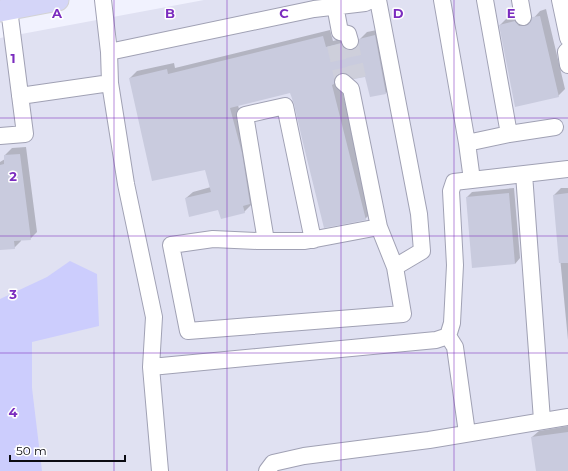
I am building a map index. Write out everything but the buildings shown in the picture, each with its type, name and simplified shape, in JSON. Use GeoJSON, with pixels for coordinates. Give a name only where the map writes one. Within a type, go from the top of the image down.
{"type":"FeatureCollection","features":[{"type":"Feature","properties":{"kind":"main road"},"geometry":{"type":"LineString","coordinates":[[4,10],[58,0]]}},
{"type":"Feature","properties":{"kind":"lane"},"geometry":{"type":"LineString","coordinates":[[103,0],[109,52],[110,83],[126,184],[154,317],[151,367],[160,471]]}},
{"type":"Feature","properties":{"kind":"lane"},"geometry":{"type":"LineString","coordinates":[[109,52],[314,9],[334,3],[365,2],[371,0]]}},
{"type":"Feature","properties":{"kind":"lane"},"geometry":{"type":"LineString","coordinates":[[378,0],[419,214],[421,236],[422,252],[395,267]]}},
{"type":"Feature","properties":{"kind":"lane"},"geometry":{"type":"LineString","coordinates":[[442,0],[472,180]]}},
{"type":"Feature","properties":{"kind":"lane"},"geometry":{"type":"LineString","coordinates":[[485,0],[509,134]]}},
{"type":"Feature","properties":{"kind":"lane"},"geometry":{"type":"LineString","coordinates":[[520,0],[523,17]]}},
{"type":"Feature","properties":{"kind":"lane"},"geometry":{"type":"LineString","coordinates":[[560,0],[568,38]]}},
{"type":"Feature","properties":{"kind":"lane"},"geometry":{"type":"LineString","coordinates":[[334,3],[342,39]]}},
{"type":"Feature","properties":{"kind":"lane"},"geometry":{"type":"LineString","coordinates":[[0,136],[25,134],[20,96],[4,10]]}},
{"type":"Feature","properties":{"kind":"lane"},"geometry":{"type":"LineString","coordinates":[[568,50],[566,52],[568,65]]}},
{"type":"Feature","properties":{"kind":"lane"},"geometry":{"type":"LineString","coordinates":[[20,96],[110,83]]}},
{"type":"Feature","properties":{"kind":"lane"},"geometry":{"type":"LineString","coordinates":[[350,83],[379,227],[395,267],[403,314],[188,331],[171,245],[213,239],[305,241],[379,227]]}},
{"type":"Feature","properties":{"kind":"lane"},"geometry":{"type":"LineString","coordinates":[[266,241],[245,115],[285,106],[313,240]]}},
{"type":"Feature","properties":{"kind":"lane"},"geometry":{"type":"LineString","coordinates":[[467,143],[509,134],[555,127]]}},
{"type":"Feature","properties":{"kind":"lane"},"geometry":{"type":"LineString","coordinates":[[467,434],[455,347],[448,336],[452,323],[455,265],[451,190],[454,182],[568,169]]}},
{"type":"Feature","properties":{"kind":"lane"},"geometry":{"type":"LineString","coordinates":[[524,174],[542,420]]}},
{"type":"Feature","properties":{"kind":"lane"},"geometry":{"type":"LineString","coordinates":[[151,367],[436,340],[448,336]]}},
{"type":"Feature","properties":{"kind":"lane"},"geometry":{"type":"LineString","coordinates":[[267,471],[273,463],[304,456],[429,440],[542,420],[568,417]]}},
{"type":"Feature","properties":{"kind":"shaded area"},"geometry":{"type":"Polygon","coordinates":[[[204,0],[568,0],[568,471],[0,471],[0,38],[204,0]]]}},
{"type":"Feature","properties":{"kind":"shaded area"},"geometry":{"type":"Polygon","coordinates":[[[70,261],[97,274],[99,326],[32,342],[32,388],[42,471],[0,471],[0,299],[47,277],[70,261]]]}},
{"type":"Feature","properties":{"kind":"tunnel"},"geometry":{"type":"LineString","coordinates":[[350,41],[358,78]]}},
{"type":"Feature","properties":{"kind":"tunnel"},"geometry":{"type":"LineString","coordinates":[[335,45],[343,82]]}}]}
